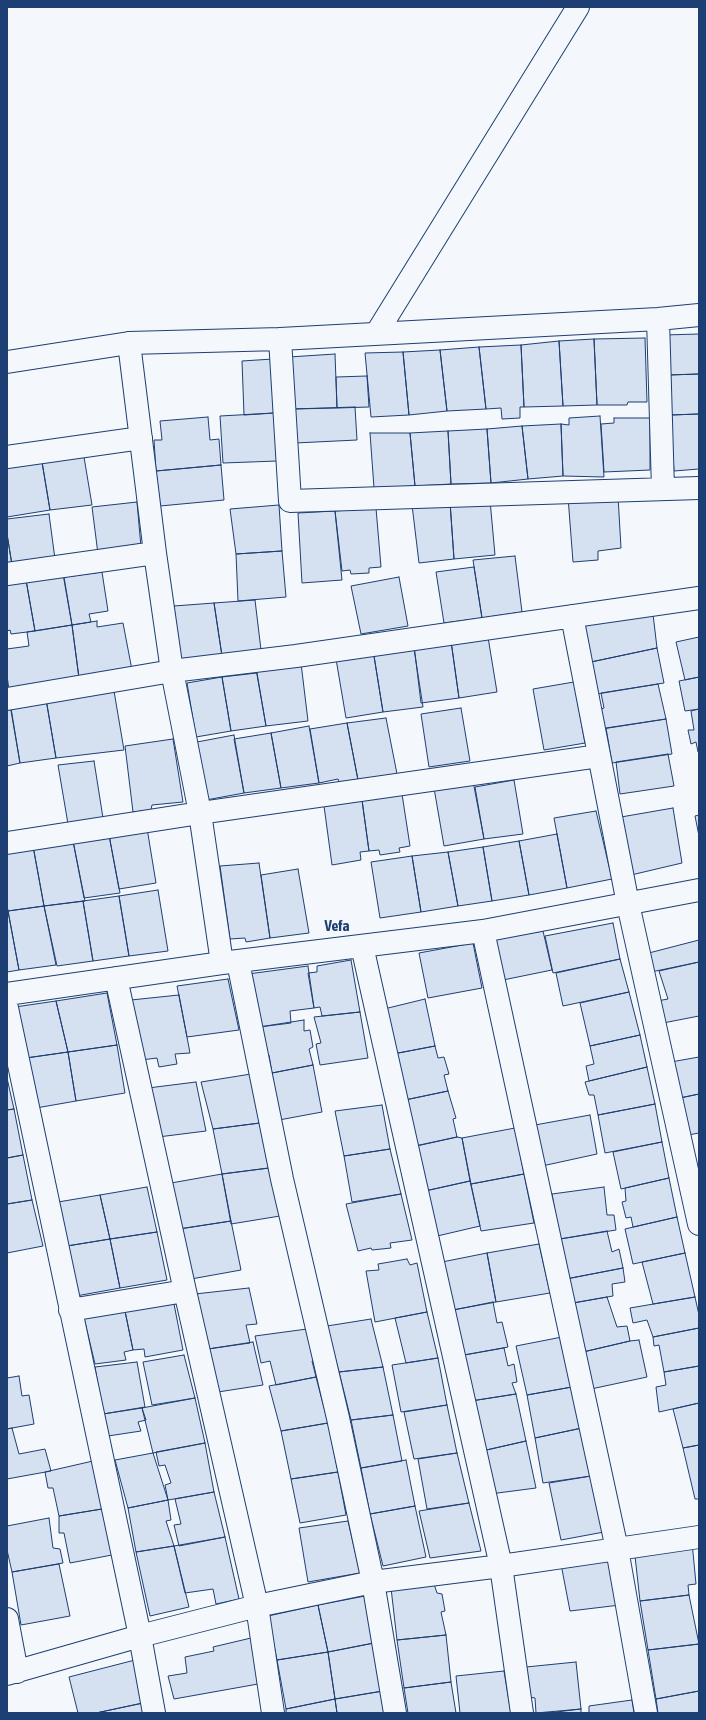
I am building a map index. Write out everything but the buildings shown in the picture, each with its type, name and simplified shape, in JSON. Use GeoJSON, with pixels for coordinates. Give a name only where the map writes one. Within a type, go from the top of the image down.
{"type":"FeatureCollection","features":[{"type":"Feature","properties":{"kind":"street"},"geometry":{"type":"LineString","coordinates":[[376,334],[578,7]]}},
{"type":"Feature","properties":{"kind":"street"},"geometry":{"type":"LineString","coordinates":[[7,362],[129,344],[376,334],[658,319],[699,314]]}},
{"type":"Feature","properties":{"kind":"street"},"geometry":{"type":"LineString","coordinates":[[658,319],[663,489]]}},
{"type":"Feature","properties":{"kind":"street"},"geometry":{"type":"LineString","coordinates":[[280,339],[290,501],[699,488]]}},
{"type":"Feature","properties":{"kind":"street"},"geometry":{"type":"LineString","coordinates":[[129,344],[155,553],[172,671],[230,963],[338,1418],[373,1582],[395,1713]]}},
{"type":"Feature","properties":{"kind":"street"},"geometry":{"type":"LineString","coordinates":[[7,457],[141,438]]}},
{"type":"Feature","properties":{"kind":"street"},"geometry":{"type":"LineString","coordinates":[[7,574],[155,553]]}},
{"type":"Feature","properties":{"kind":"street"},"geometry":{"type":"LineString","coordinates":[[7,699],[172,671],[296,656],[699,598]]}},
{"type":"Feature","properties":{"kind":"street"},"geometry":{"type":"LineString","coordinates":[[572,616],[628,904],[699,1224]]}},
{"type":"Feature","properties":{"kind":"street"},"geometry":{"type":"LineString","coordinates":[[7,843],[200,813],[599,756]]}},
{"type":"Feature","properties":{"kind":"street"},"geometry":{"type":"LineString","coordinates":[[7,994],[116,978],[483,931],[699,890]]}},
{"type":"Feature","properties":{"kind":"street"},"geometry":{"type":"LineString","coordinates":[[483,931],[617,1549],[646,1713]]}},
{"type":"Feature","properties":{"kind":"street"},"geometry":{"type":"LineString","coordinates":[[362,946],[501,1566],[522,1713]]}},
{"type":"Feature","properties":{"kind":"street"},"geometry":{"type":"LineString","coordinates":[[116,978],[257,1606],[273,1713]]}},
{"type":"Feature","properties":{"kind":"street"},"geometry":{"type":"LineString","coordinates":[[7,1008],[140,1636],[154,1713]]}},
{"type":"Feature","properties":{"kind":"street"},"geometry":{"type":"LineString","coordinates":[[70,1310],[185,1290]]}},
{"type":"Feature","properties":{"kind":"street"},"geometry":{"type":"LineString","coordinates":[[7,1619],[12,1673],[140,1636],[257,1606],[373,1582],[501,1566],[699,1537]]}},
{"type":"Feature","properties":{"kind":"district","name":"Vefa"},"geometry":{"type":"Point","coordinates":[337,926]}}]}
